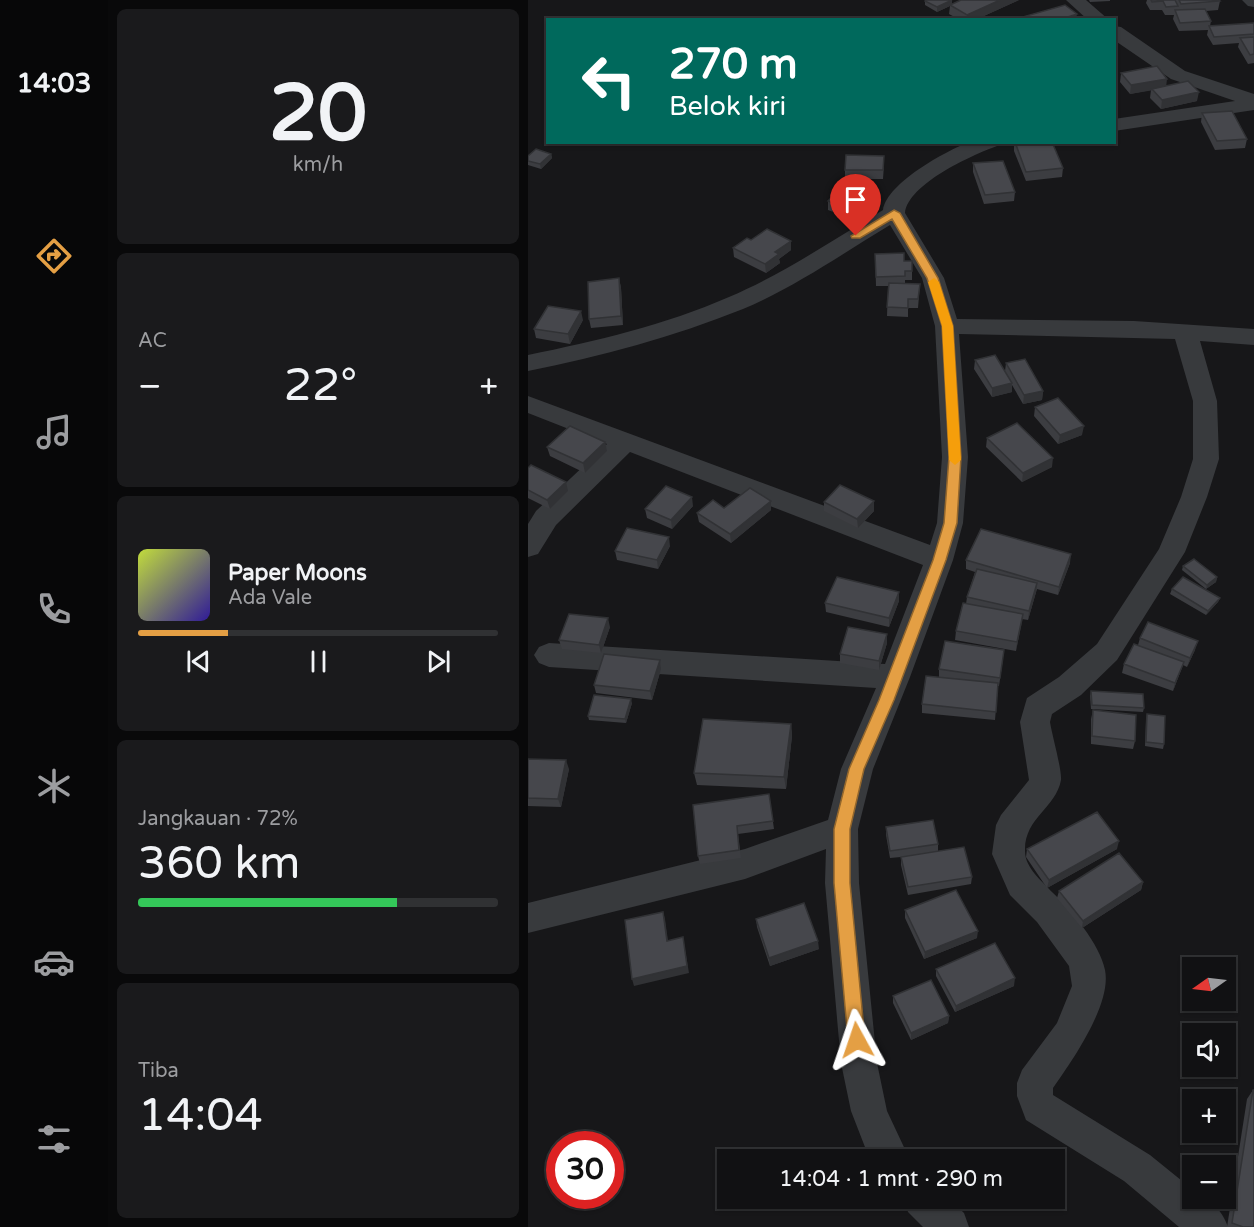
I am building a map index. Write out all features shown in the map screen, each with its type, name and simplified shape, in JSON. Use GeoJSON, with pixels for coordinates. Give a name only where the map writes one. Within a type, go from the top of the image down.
{"type":"FeatureCollection","features":[{"type":"Feature","properties":{"kind":"street"},"geometry":{"type":"LineString","coordinates":[[1075,0],[1098,18]]}},
{"type":"Feature","properties":{"kind":"street"},"geometry":{"type":"LineString","coordinates":[[1116,32],[1161,66],[1178,75],[1254,103]]}},
{"type":"Feature","properties":{"kind":"street"},"geometry":{"type":"LineString","coordinates":[[1116,124],[1254,103]]}},
{"type":"Feature","properties":{"kind":"street"},"geometry":{"type":"LineString","coordinates":[[884,1149],[869,1111],[859,1063],[842,883],[842,829],[857,769],[939,560],[950,523],[955,457],[947,326],[933,278],[894,213],[895,204],[907,190],[929,173],[957,154],[984,144]]}},
{"type":"Feature","properties":{"kind":"street"},"geometry":{"type":"LineString","coordinates":[[528,363],[603,348],[736,303],[779,282],[894,213]]}},
{"type":"Feature","properties":{"kind":"street"},"geometry":{"type":"LineString","coordinates":[[947,326],[1134,329],[1254,337]]}},
{"type":"Feature","properties":{"kind":"street"},"geometry":{"type":"LineString","coordinates":[[1185,332],[1204,401],[1206,459],[1194,497],[1170,552],[1107,652],[1070,686],[1038,707],[1035,722],[1045,780],[1038,794],[1012,825],[1008,854],[1022,884],[1049,911],[1082,955],[1088,969],[1089,986],[1070,1034],[1035,1083],[1035,1096],[1039,1107],[1137,1168],[1209,1227]]}},
{"type":"Feature","properties":{"kind":"street"},"geometry":{"type":"LineString","coordinates":[[528,404],[939,560]]}},
{"type":"Feature","properties":{"kind":"street"},"geometry":{"type":"LineString","coordinates":[[528,547],[546,518],[626,441]]}},
{"type":"Feature","properties":{"kind":"street"},"geometry":{"type":"LineString","coordinates":[[549,655],[895,676]]}},
{"type":"Feature","properties":{"kind":"street"},"geometry":{"type":"LineString","coordinates":[[528,918],[745,864],[842,829]]}},
{"type":"Feature","properties":{"kind":"street"},"geometry":{"type":"LineString","coordinates":[[933,1209],[950,1227]]}},
{"type":"Feature","properties":{"kind":"building"},"geometry":{"type":"Polygon","coordinates":[[[926,0],[952,0],[937,7],[926,0]]]}},
{"type":"Feature","properties":{"kind":"building"},"geometry":{"type":"Polygon","coordinates":[[[961,0],[1000,0],[967,15],[950,5],[961,0]]]}},
{"type":"Feature","properties":{"kind":"building"},"geometry":{"type":"Polygon","coordinates":[[[1151,0],[1175,0],[1178,6],[1166,7],[1163,1],[1152,2],[1151,0]]]}},
{"type":"Feature","properties":{"kind":"building"},"geometry":{"type":"Polygon","coordinates":[[[1179,0],[1219,0],[1220,1],[1181,4],[1179,0]]]}},
{"type":"Feature","properties":{"kind":"building"},"geometry":{"type":"Polygon","coordinates":[[[1065,5],[1077,14],[1065,18],[1019,18],[1065,5]]]}},
{"type":"Feature","properties":{"kind":"building"},"geometry":{"type":"Polygon","coordinates":[[[1205,9],[1211,21],[1180,23],[1175,10],[1205,9]]]}},
{"type":"Feature","properties":{"kind":"building"},"geometry":{"type":"Polygon","coordinates":[[[1254,23],[1254,34],[1214,37],[1209,26],[1254,23]]]}},
{"type":"Feature","properties":{"kind":"building"},"geometry":{"type":"Polygon","coordinates":[[[1254,37],[1254,54],[1250,55],[1240,38],[1254,37]]]}},
{"type":"Feature","properties":{"kind":"building"},"geometry":{"type":"Polygon","coordinates":[[[1157,66],[1167,79],[1131,85],[1121,73],[1157,66]]]}},
{"type":"Feature","properties":{"kind":"building"},"geometry":{"type":"Polygon","coordinates":[[[1188,81],[1199,92],[1162,100],[1152,89],[1188,81]]]}},
{"type":"Feature","properties":{"kind":"building"},"geometry":{"type":"Polygon","coordinates":[[[1232,111],[1247,139],[1217,141],[1202,113],[1232,111]]]}},
{"type":"Feature","properties":{"kind":"building"},"geometry":{"type":"Polygon","coordinates":[[[1016,144],[1053,144],[1063,168],[1026,172],[1016,144]]]}},
{"type":"Feature","properties":{"kind":"building"},"geometry":{"type":"Polygon","coordinates":[[[536,149],[551,154],[540,164],[528,161],[528,156],[536,149]]]}},
{"type":"Feature","properties":{"kind":"building"},"geometry":{"type":"Polygon","coordinates":[[[846,155],[884,156],[883,170],[845,170],[846,155]]]}},
{"type":"Feature","properties":{"kind":"building"},"geometry":{"type":"Polygon","coordinates":[[[1003,161],[1015,192],[985,195],[973,163],[1003,161]]]}},
{"type":"Feature","properties":{"kind":"building"},"geometry":{"type":"Polygon","coordinates":[[[839,190],[874,203],[863,214],[828,201],[839,190]]]}},
{"type":"Feature","properties":{"kind":"building"},"geometry":{"type":"Polygon","coordinates":[[[767,229],[791,241],[775,252],[779,254],[765,264],[733,248],[747,238],[751,240],[767,229]]]}},
{"type":"Feature","properties":{"kind":"building"},"geometry":{"type":"Polygon","coordinates":[[[904,253],[904,261],[912,261],[912,271],[905,271],[905,276],[876,277],[875,254],[904,253]]]}},
{"type":"Feature","properties":{"kind":"building"},"geometry":{"type":"Polygon","coordinates":[[[619,278],[621,316],[589,319],[588,282],[619,278]]]}},
{"type":"Feature","properties":{"kind":"building"},"geometry":{"type":"Polygon","coordinates":[[[889,283],[920,284],[918,299],[908,299],[908,308],[887,307],[889,283]]]}},
{"type":"Feature","properties":{"kind":"building"},"geometry":{"type":"Polygon","coordinates":[[[548,306],[581,311],[568,334],[534,329],[548,306]]]}},
{"type":"Feature","properties":{"kind":"building"},"geometry":{"type":"Polygon","coordinates":[[[995,355],[1012,383],[992,388],[975,360],[995,355]]]}},
{"type":"Feature","properties":{"kind":"building"},"geometry":{"type":"Polygon","coordinates":[[[1025,359],[1043,391],[1024,395],[1006,363],[1025,359]]]}},
{"type":"Feature","properties":{"kind":"building"},"geometry":{"type":"Polygon","coordinates":[[[1058,398],[1084,426],[1060,435],[1035,407],[1058,398]]]}},
{"type":"Feature","properties":{"kind":"building"},"geometry":{"type":"Polygon","coordinates":[[[1017,423],[1053,458],[1023,473],[987,438],[1017,423]]]}},
{"type":"Feature","properties":{"kind":"building"},"geometry":{"type":"Polygon","coordinates":[[[570,426],[605,442],[583,463],[547,447],[570,426]]]}},
{"type":"Feature","properties":{"kind":"building"},"geometry":{"type":"Polygon","coordinates":[[[531,465],[566,482],[547,500],[528,490],[528,468],[531,465]]]}},
{"type":"Feature","properties":{"kind":"building"},"geometry":{"type":"Polygon","coordinates":[[[840,485],[874,501],[857,519],[824,502],[840,485]]]}},
{"type":"Feature","properties":{"kind":"building"},"geometry":{"type":"Polygon","coordinates":[[[666,486],[692,497],[671,520],[645,509],[666,486]]]}},
{"type":"Feature","properties":{"kind":"building"},"geometry":{"type":"Polygon","coordinates":[[[750,488],[771,501],[730,534],[697,513],[713,500],[724,508],[750,488]]]}},
{"type":"Feature","properties":{"kind":"building"},"geometry":{"type":"Polygon","coordinates":[[[627,528],[669,537],[657,560],[615,551],[627,528]]]}},
{"type":"Feature","properties":{"kind":"building"},"geometry":{"type":"Polygon","coordinates":[[[981,529],[1071,554],[1059,587],[966,560],[981,529]]]}},
{"type":"Feature","properties":{"kind":"building"},"geometry":{"type":"Polygon","coordinates":[[[1194,559],[1217,577],[1207,585],[1183,566],[1194,559]]]}},
{"type":"Feature","properties":{"kind":"building"},"geometry":{"type":"Polygon","coordinates":[[[977,569],[1037,583],[1029,611],[967,597],[977,569]]]}},
{"type":"Feature","properties":{"kind":"building"},"geometry":{"type":"Polygon","coordinates":[[[837,577],[899,592],[889,618],[825,603],[837,577]]]}},
{"type":"Feature","properties":{"kind":"building"},"geometry":{"type":"Polygon","coordinates":[[[1183,577],[1220,598],[1208,611],[1172,589],[1183,577]]]}},
{"type":"Feature","properties":{"kind":"building"},"geometry":{"type":"Polygon","coordinates":[[[963,603],[1023,614],[1017,642],[956,631],[963,603]]]}},
{"type":"Feature","properties":{"kind":"building"},"geometry":{"type":"Polygon","coordinates":[[[569,614],[608,618],[599,645],[559,640],[569,614]]]}},
{"type":"Feature","properties":{"kind":"building"},"geometry":{"type":"Polygon","coordinates":[[[1148,622],[1198,641],[1190,658],[1140,638],[1148,622]]]}},
{"type":"Feature","properties":{"kind":"building"},"geometry":{"type":"Polygon","coordinates":[[[848,627],[887,634],[879,661],[840,654],[848,627]]]}},
{"type":"Feature","properties":{"kind":"building"},"geometry":{"type":"Polygon","coordinates":[[[945,641],[1004,650],[1000,678],[939,669],[945,641]]]}},
{"type":"Feature","properties":{"kind":"building"},"geometry":{"type":"Polygon","coordinates":[[[1134,644],[1184,662],[1175,683],[1124,664],[1134,644]]]}},
{"type":"Feature","properties":{"kind":"building"},"geometry":{"type":"Polygon","coordinates":[[[604,654],[660,660],[650,691],[594,685],[604,654]]]}},
{"type":"Feature","properties":{"kind":"building"},"geometry":{"type":"Polygon","coordinates":[[[926,676],[998,683],[996,712],[922,704],[926,676]]]}},
{"type":"Feature","properties":{"kind":"building"},"geometry":{"type":"Polygon","coordinates":[[[1091,691],[1143,694],[1144,708],[1092,705],[1091,691]]]}},
{"type":"Feature","properties":{"kind":"building"},"geometry":{"type":"Polygon","coordinates":[[[594,695],[631,699],[625,719],[588,716],[594,695]]]}},
{"type":"Feature","properties":{"kind":"building"},"geometry":{"type":"Polygon","coordinates":[[[1093,710],[1136,715],[1135,741],[1092,736],[1093,710]]]}},
{"type":"Feature","properties":{"kind":"building"},"geometry":{"type":"Polygon","coordinates":[[[1147,714],[1165,716],[1164,744],[1146,742],[1147,714]]]}},
{"type":"Feature","properties":{"kind":"building"},"geometry":{"type":"Polygon","coordinates":[[[703,719],[791,724],[784,777],[694,773],[703,719]]]}},
{"type":"Feature","properties":{"kind":"building"},"geometry":{"type":"Polygon","coordinates":[[[528,759],[566,760],[558,799],[528,798],[528,759]]]}},
{"type":"Feature","properties":{"kind":"building"},"geometry":{"type":"Polygon","coordinates":[[[769,794],[773,821],[737,826],[739,850],[698,856],[693,805],[769,794]]]}},
{"type":"Feature","properties":{"kind":"building"},"geometry":{"type":"Polygon","coordinates":[[[1097,812],[1119,841],[1049,880],[1027,849],[1097,812]]]}},
{"type":"Feature","properties":{"kind":"building"},"geometry":{"type":"Polygon","coordinates":[[[933,820],[938,844],[890,851],[886,827],[933,820]]]}},
{"type":"Feature","properties":{"kind":"building"},"geometry":{"type":"Polygon","coordinates":[[[964,847],[972,877],[908,887],[901,857],[964,847]]]}},
{"type":"Feature","properties":{"kind":"building"},"geometry":{"type":"Polygon","coordinates":[[[1119,853],[1143,882],[1083,921],[1059,891],[1119,853]]]}},
{"type":"Feature","properties":{"kind":"building"},"geometry":{"type":"Polygon","coordinates":[[[956,890],[978,931],[925,952],[905,910],[956,890]]]}},
{"type":"Feature","properties":{"kind":"building"},"geometry":{"type":"Polygon","coordinates":[[[804,903],[818,941],[769,958],[756,919],[804,903]]]}},
{"type":"Feature","properties":{"kind":"building"},"geometry":{"type":"Polygon","coordinates":[[[663,912],[667,941],[683,937],[687,966],[632,979],[625,920],[663,912]]]}},
{"type":"Feature","properties":{"kind":"building"},"geometry":{"type":"Polygon","coordinates":[[[995,943],[1015,978],[956,1006],[936,969],[995,943]]]}},
{"type":"Feature","properties":{"kind":"building"},"geometry":{"type":"Polygon","coordinates":[[[931,980],[949,1016],[911,1033],[893,996],[931,980]]]}},
{"type":"Feature","properties":{"kind":"building"},"geometry":{"type":"Polygon","coordinates":[[[1254,1090],[1254,1227],[1243,1227],[1232,1223],[1254,1090]]]}},
{"type":"Feature","properties":{"kind":"slow traffic"},"geometry":{"type":"LineString","coordinates":[[934,282],[947,326],[955,460]]}},
{"type":"Feature","properties":{"kind":"route"},"geometry":{"type":"LineString","coordinates":[[856,236],[894,213],[933,278],[947,326],[955,457],[950,523],[939,560],[857,769],[842,829],[842,883],[857,1040]]}}]}
